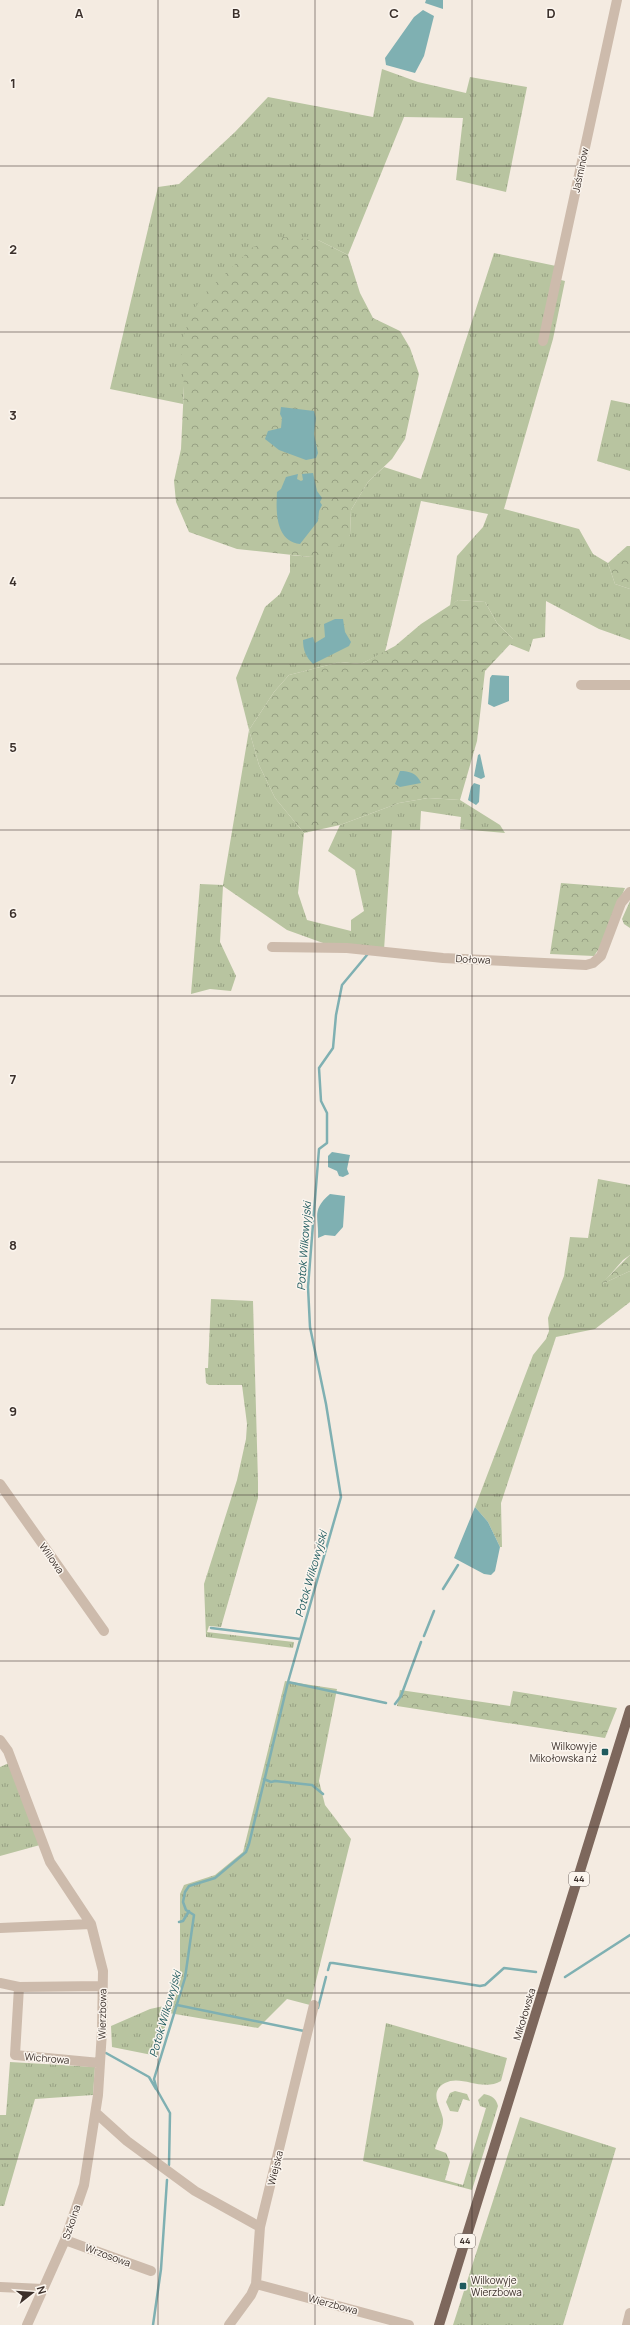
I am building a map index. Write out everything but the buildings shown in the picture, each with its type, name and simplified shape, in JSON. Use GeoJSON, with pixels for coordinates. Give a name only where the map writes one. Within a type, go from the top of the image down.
{"type":"FeatureCollection","features":[{"type":"Feature","properties":{"kind":"main road","name":"Mikołowska"},"geometry":{"type":"LineString","coordinates":[[439,2325],[630,1710]]}},
{"type":"Feature","properties":{"kind":"street","name":"Jaśminów"},"geometry":{"type":"LineString","coordinates":[[544,341],[617,0]]}},
{"type":"Feature","properties":{"kind":"street"},"geometry":{"type":"LineString","coordinates":[[581,685],[630,685]]}},
{"type":"Feature","properties":{"kind":"street","name":"Dołowa"},"geometry":{"type":"LineString","coordinates":[[272,947],[347,948],[443,958],[586,965],[593,963],[601,956],[621,903],[630,892]]}},
{"type":"Feature","properties":{"kind":"street","name":"Willowa"},"geometry":{"type":"LineString","coordinates":[[0,1484],[104,1631]]}},
{"type":"Feature","properties":{"kind":"street","name":"Wierzbowa"},"geometry":{"type":"LineString","coordinates":[[0,1740],[8,1751],[50,1862],[91,1924],[102,1971],[100,2063],[96,2113]]}},
{"type":"Feature","properties":{"kind":"street"},"geometry":{"type":"LineString","coordinates":[[0,1928],[91,1924]]}},
{"type":"Feature","properties":{"kind":"street"},"geometry":{"type":"LineString","coordinates":[[0,1983],[19,1987],[102,1986]]}},
{"type":"Feature","properties":{"kind":"street","name":"Wichrowa"},"geometry":{"type":"LineString","coordinates":[[19,1987],[14,2055],[100,2063]]}},
{"type":"Feature","properties":{"kind":"street","name":"Wiejska"},"geometry":{"type":"LineString","coordinates":[[229,2325],[251,2295],[256,2284],[260,2227],[314,2005]]}},
{"type":"Feature","properties":{"kind":"street"},"geometry":{"type":"LineString","coordinates":[[96,2113],[128,2141],[195,2191],[260,2227]]}},
{"type":"Feature","properties":{"kind":"street","name":"Szkolna"},"geometry":{"type":"LineString","coordinates":[[26,2325],[65,2240],[84,2185],[96,2113]]}},
{"type":"Feature","properties":{"kind":"street","name":"Wrzosowa"},"geometry":{"type":"LineString","coordinates":[[65,2240],[150,2271]]}},
{"type":"Feature","properties":{"kind":"street","name":"Wierzbowa"},"geometry":{"type":"LineString","coordinates":[[256,2284],[409,2325]]}},
{"type":"Feature","properties":{"kind":"street"},"geometry":{"type":"LineString","coordinates":[[0,2287],[43,2289]]}},
{"type":"Feature","properties":{"kind":"street"},"geometry":{"type":"LineString","coordinates":[[627,2325],[630,2313]]}},
{"type":"Feature","properties":{"kind":"green space"},"geometry":{"type":"Polygon","coordinates":[[[382,69],[418,82],[466,93],[470,77],[527,87],[506,192],[456,180],[463,118],[404,117],[348,255],[318,240],[184,386],[183,404],[110,389],[158,187],[179,184],[235,132],[268,97],[373,117],[382,69]]]}},
{"type":"Feature","properties":{"kind":"green space"},"geometry":{"type":"Polygon","coordinates":[[[283,237],[318,240],[348,255],[360,293],[373,318],[400,331],[410,348],[419,374],[405,439],[392,459],[368,482],[351,510],[350,535],[332,553],[311,557],[237,549],[189,532],[176,502],[174,481],[181,449],[184,386],[181,344],[190,317],[203,295],[253,247],[283,237]]]}},
{"type":"Feature","properties":{"kind":"green space"},"geometry":{"type":"Polygon","coordinates":[[[494,253],[556,266],[561,280],[565,281],[553,339],[504,509],[579,529],[593,554],[608,563],[615,584],[630,589],[630,640],[599,629],[546,601],[545,637],[533,639],[529,652],[509,644],[513,639],[497,623],[485,602],[458,600],[450,606],[457,556],[483,527],[488,514],[421,501],[385,652],[361,664],[340,662],[289,675],[274,692],[249,730],[236,678],[265,607],[280,594],[290,572],[290,555],[311,557],[350,535],[351,510],[368,482],[384,467],[421,479],[494,253]]]}},
{"type":"Feature","properties":{"kind":"green space"},"geometry":{"type":"Polygon","coordinates":[[[611,400],[630,404],[630,471],[597,461],[611,400]]]}},
{"type":"Feature","properties":{"kind":"green space"},"geometry":{"type":"Polygon","coordinates":[[[627,546],[630,546],[630,589],[615,584],[608,563],[627,546]]]}},
{"type":"Feature","properties":{"kind":"green space"},"geometry":{"type":"Polygon","coordinates":[[[458,600],[485,602],[497,623],[514,640],[485,671],[477,741],[460,800],[428,798],[399,803],[340,825],[304,833],[275,798],[259,765],[249,730],[274,692],[289,675],[340,662],[361,664],[395,646],[421,624],[458,600]]]}},
{"type":"Feature","properties":{"kind":"green space"},"geometry":{"type":"Polygon","coordinates":[[[249,730],[259,765],[275,798],[304,833],[298,893],[307,920],[351,931],[351,920],[364,911],[355,870],[328,851],[340,825],[399,803],[428,798],[460,800],[500,825],[505,833],[460,829],[461,817],[421,811],[420,830],[392,830],[384,950],[348,952],[287,930],[223,886],[220,942],[236,976],[231,991],[210,989],[191,994],[200,884],[223,885],[249,730]]]}},
{"type":"Feature","properties":{"kind":"green space"},"geometry":{"type":"Polygon","coordinates":[[[561,883],[625,888],[600,947],[594,956],[550,954],[561,883]]]}},
{"type":"Feature","properties":{"kind":"green space"},"geometry":{"type":"Polygon","coordinates":[[[630,901],[630,928],[624,924],[622,919],[630,901]]]}},
{"type":"Feature","properties":{"kind":"green space"},"geometry":{"type":"Polygon","coordinates":[[[598,1179],[630,1185],[630,1255],[623,1260],[602,1284],[630,1271],[630,1302],[595,1329],[556,1337],[501,1503],[502,1547],[500,1547],[488,1522],[475,1507],[533,1355],[546,1339],[549,1331],[548,1318],[564,1276],[570,1237],[588,1238],[598,1179]]]}},
{"type":"Feature","properties":{"kind":"green space"},"geometry":{"type":"Polygon","coordinates":[[[630,1255],[630,1271],[600,1285],[630,1255]]]}},
{"type":"Feature","properties":{"kind":"green space"},"geometry":{"type":"Polygon","coordinates":[[[211,1299],[253,1301],[258,1498],[221,1627],[209,1626],[207,1632],[294,1642],[293,1648],[206,1637],[204,1584],[237,1480],[246,1439],[247,1424],[242,1385],[209,1385],[206,1383],[205,1368],[208,1368],[211,1299]]]}},
{"type":"Feature","properties":{"kind":"green space"},"geometry":{"type":"Polygon","coordinates":[[[285,1681],[337,1689],[319,1781],[325,1805],[351,1839],[310,2005],[287,1999],[258,2028],[169,2013],[157,2056],[112,2047],[111,2026],[150,2009],[173,2004],[180,1976],[180,1894],[184,1885],[215,1875],[243,1852],[285,1681]]]}},
{"type":"Feature","properties":{"kind":"green space"},"geometry":{"type":"Polygon","coordinates":[[[400,1690],[510,1706],[513,1691],[617,1708],[605,1738],[397,1706],[400,1690]]]}},
{"type":"Feature","properties":{"kind":"green space"},"geometry":{"type":"Polygon","coordinates":[[[9,1763],[40,1845],[0,1856],[0,1767],[9,1763]]]}},
{"type":"Feature","properties":{"kind":"green space"},"geometry":{"type":"Polygon","coordinates":[[[386,2023],[507,2058],[501,2081],[486,2085],[458,2080],[451,2081],[445,2083],[437,2091],[436,2095],[443,2122],[435,2149],[446,2153],[450,2162],[445,2180],[463,2185],[486,2108],[480,2106],[478,2100],[484,2094],[493,2098],[497,2103],[498,2106],[472,2190],[363,2161],[386,2023]]]}},
{"type":"Feature","properties":{"kind":"green space"},"geometry":{"type":"Polygon","coordinates":[[[10,2062],[95,2067],[93,2095],[35,2099],[4,2206],[0,2206],[0,2115],[6,2115],[10,2062]]]}},
{"type":"Feature","properties":{"kind":"green space"},"geometry":{"type":"Polygon","coordinates":[[[455,2091],[467,2094],[470,2101],[463,2099],[458,2112],[450,2111],[446,2102],[450,2093],[455,2091]]]}},
{"type":"Feature","properties":{"kind":"green space"},"geometry":{"type":"Polygon","coordinates":[[[520,2117],[616,2148],[563,2325],[453,2325],[520,2117]]]}},
{"type":"Feature","properties":{"kind":"water"},"geometry":{"type":"Polygon","coordinates":[[[426,0],[443,0],[443,9],[425,3],[426,0]]]}},
{"type":"Feature","properties":{"kind":"water"},"geometry":{"type":"Polygon","coordinates":[[[423,10],[434,16],[424,56],[415,73],[386,65],[385,58],[414,17],[423,10]]]}},
{"type":"Feature","properties":{"kind":"water"},"geometry":{"type":"Polygon","coordinates":[[[281,407],[314,411],[316,418],[314,434],[318,453],[316,458],[306,460],[279,450],[265,439],[268,431],[281,428],[281,407]]]}},
{"type":"Feature","properties":{"kind":"water"},"geometry":{"type":"Polygon","coordinates":[[[313,473],[317,491],[322,498],[320,502],[322,505],[319,511],[318,521],[300,544],[292,542],[281,531],[277,516],[277,492],[281,489],[286,477],[298,474],[297,479],[301,481],[303,480],[302,474],[313,473]]]}},
{"type":"Feature","properties":{"kind":"water"},"geometry":{"type":"Polygon","coordinates":[[[335,619],[343,619],[345,632],[351,642],[349,646],[313,664],[305,653],[303,640],[313,637],[315,643],[325,637],[324,624],[335,619]]]}},
{"type":"Feature","properties":{"kind":"water"},"geometry":{"type":"Polygon","coordinates":[[[492,675],[509,676],[509,701],[494,707],[488,704],[490,678],[492,675]]]}},
{"type":"Feature","properties":{"kind":"water"},"geometry":{"type":"Polygon","coordinates":[[[480,754],[485,777],[481,779],[474,776],[478,755],[480,754]]]}},
{"type":"Feature","properties":{"kind":"water"},"geometry":{"type":"Polygon","coordinates":[[[400,771],[412,773],[421,783],[400,787],[395,784],[400,771]]]}},
{"type":"Feature","properties":{"kind":"water"},"geometry":{"type":"Polygon","coordinates":[[[474,783],[480,785],[479,802],[476,805],[468,800],[471,787],[474,783]]]}},
{"type":"Feature","properties":{"kind":"water"},"geometry":{"type":"Polygon","coordinates":[[[332,1152],[350,1155],[347,1169],[349,1174],[343,1177],[339,1176],[337,1171],[328,1167],[328,1156],[332,1152]]]}},
{"type":"Feature","properties":{"kind":"water"},"geometry":{"type":"Polygon","coordinates":[[[330,1194],[345,1196],[343,1227],[335,1236],[325,1235],[318,1238],[318,1209],[330,1194]]]}},
{"type":"Feature","properties":{"kind":"water"},"geometry":{"type":"Polygon","coordinates":[[[475,1507],[488,1522],[500,1547],[495,1571],[491,1575],[484,1574],[454,1558],[475,1507]]]}},
{"type":"Feature","properties":{"kind":"waterway","name":"Potok Wilkowyjski"},"geometry":{"type":"LineString","coordinates":[[169,2165],[170,2113],[157,2090],[154,2079],[185,1978],[194,1915],[186,1910],[183,1902],[185,1892],[189,1886],[215,1878],[246,1852],[288,1682],[341,1497],[326,1404],[310,1327],[308,1287],[319,1149],[327,1143],[327,1113],[321,1101],[319,1068],[333,1048],[336,1015],[342,985],[367,955]]}},
{"type":"Feature","properties":{"kind":"waterway"},"geometry":{"type":"LineString","coordinates":[[443,1589],[458,1565]]}},
{"type":"Feature","properties":{"kind":"waterway"},"geometry":{"type":"LineString","coordinates":[[424,1636],[434,1611]]}},
{"type":"Feature","properties":{"kind":"waterway"},"geometry":{"type":"LineString","coordinates":[[211,1628],[300,1639]]}},
{"type":"Feature","properties":{"kind":"waterway"},"geometry":{"type":"LineString","coordinates":[[395,1704],[401,1696],[421,1642]]}},
{"type":"Feature","properties":{"kind":"waterway"},"geometry":{"type":"LineString","coordinates":[[288,1682],[386,1703]]}},
{"type":"Feature","properties":{"kind":"waterway"},"geometry":{"type":"LineString","coordinates":[[264,1779],[271,1782],[275,1781],[312,1785],[323,1794]]}},
{"type":"Feature","properties":{"kind":"waterway"},"geometry":{"type":"LineString","coordinates":[[179,1922],[183,1921],[189,1911]]}},
{"type":"Feature","properties":{"kind":"waterway"},"geometry":{"type":"LineString","coordinates":[[565,1977],[630,1935]]}},
{"type":"Feature","properties":{"kind":"waterway"},"geometry":{"type":"LineString","coordinates":[[328,1970],[330,1963],[333,1963],[480,1986],[485,1985],[504,1968],[536,1972]]}},
{"type":"Feature","properties":{"kind":"waterway"},"geometry":{"type":"LineString","coordinates":[[318,2008],[326,1977]]}},
{"type":"Feature","properties":{"kind":"waterway"},"geometry":{"type":"LineString","coordinates":[[177,2005],[304,2031]]}},
{"type":"Feature","properties":{"kind":"waterway"},"geometry":{"type":"LineString","coordinates":[[106,2053],[149,2077],[156,2089]]}},
{"type":"Feature","properties":{"kind":"waterway","name":"Potok Wilkowyjski"},"geometry":{"type":"LineString","coordinates":[[153,2325],[161,2269],[167,2180]]}},
{"type":"Feature","properties":{"kind":"place","name":"Wilkowyje Mikołowska nż"},"geometry":{"type":"Point","coordinates":[605,1752]}},
{"type":"Feature","properties":{"kind":"place","name":"Wilkowyje Wierzbowa"},"geometry":{"type":"Point","coordinates":[463,2286]}}]}
